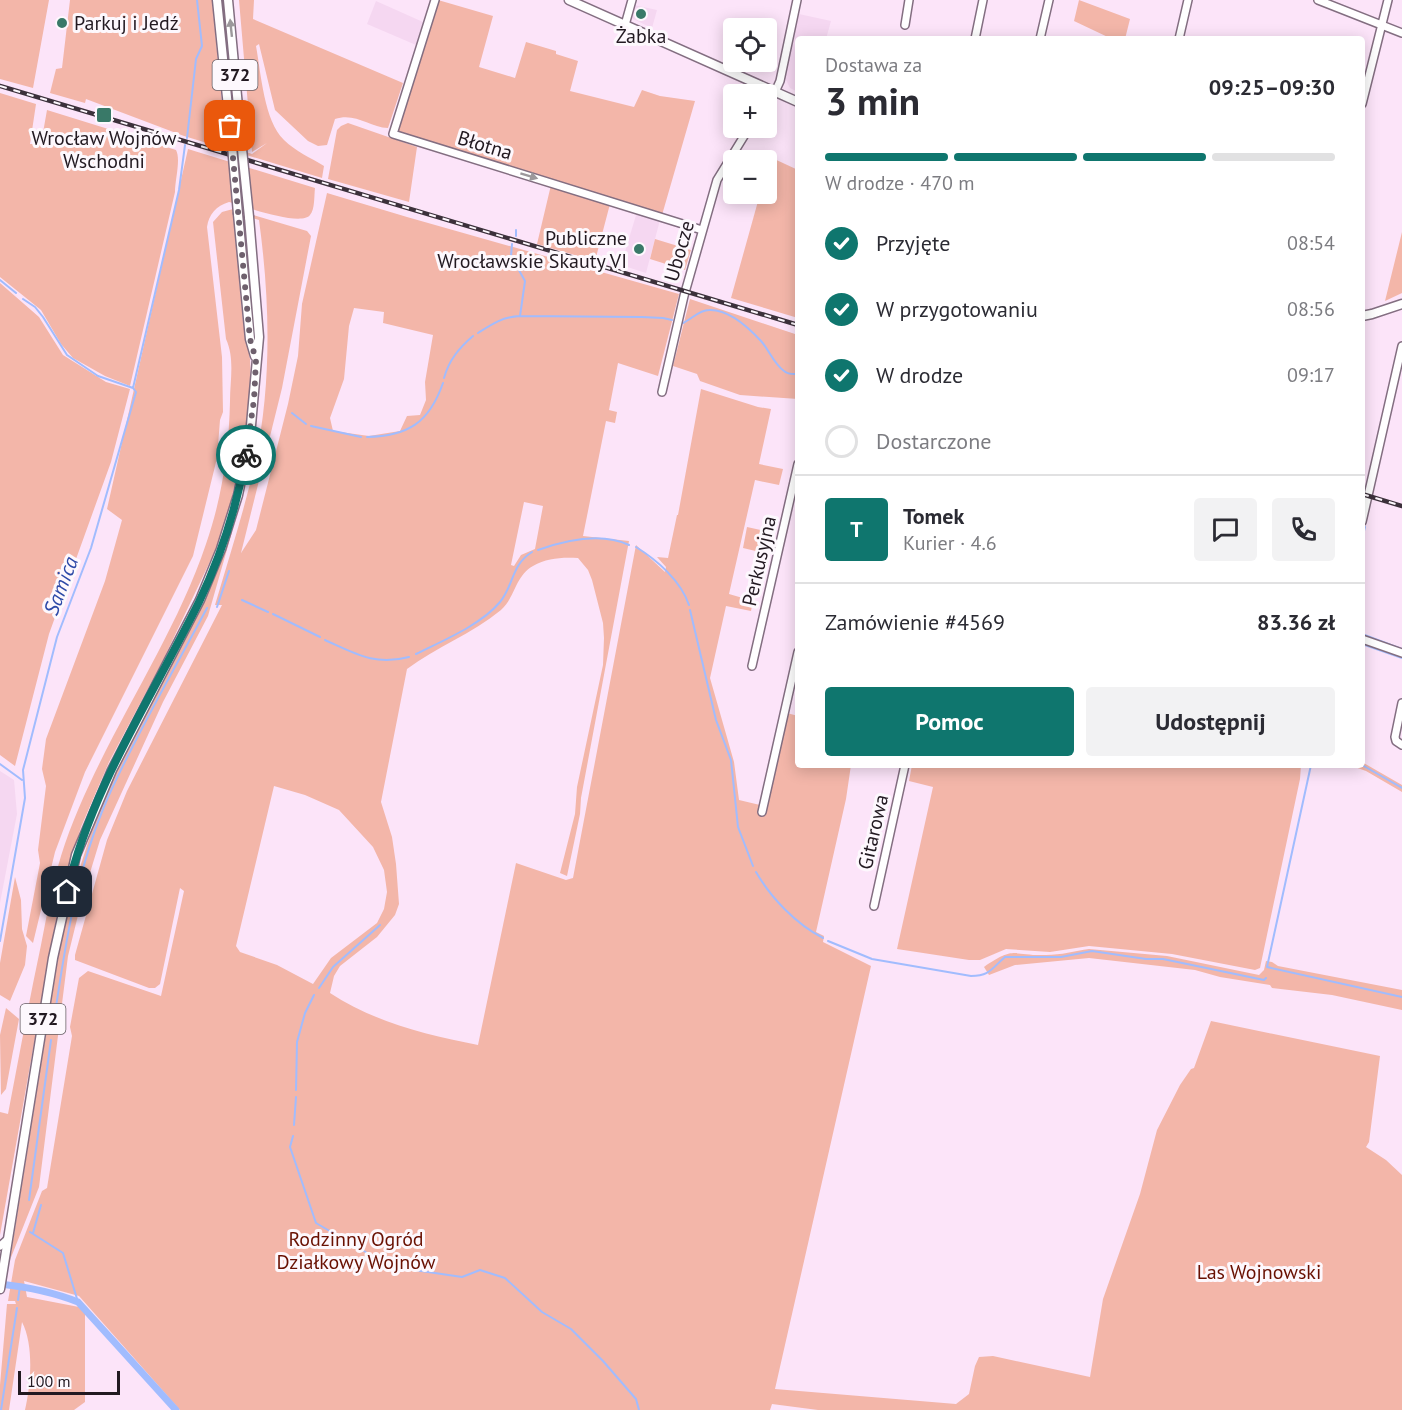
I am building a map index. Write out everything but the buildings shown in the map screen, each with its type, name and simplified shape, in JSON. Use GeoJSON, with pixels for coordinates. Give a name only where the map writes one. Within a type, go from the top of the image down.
{"type":"FeatureCollection","features":[{"type":"Feature","properties":{"kind":"main road","name":"372"},"geometry":{"type":"LineString","coordinates":[[217,0],[250,339],[256,360]]}},
{"type":"Feature","properties":{"kind":"main road","name":"372"},"geometry":{"type":"LineString","coordinates":[[0,1289],[3,1243],[53,958],[76,855],[112,770],[200,600],[230,522],[244,467],[254,400],[259,337],[228,0]]}},
{"type":"Feature","properties":{"kind":"main road"},"geometry":{"type":"LineString","coordinates":[[569,0],[752,84]]}},
{"type":"Feature","properties":{"kind":"main road"},"geometry":{"type":"LineString","coordinates":[[777,95],[795,101]]}},
{"type":"Feature","properties":{"kind":"main road"},"geometry":{"type":"LineString","coordinates":[[1365,315],[1402,304]]}},
{"type":"Feature","properties":{"kind":"street","name":"Błotna"},"geometry":{"type":"LineString","coordinates":[[435,0],[393,134],[702,230]]}},
{"type":"Feature","properties":{"kind":"street"},"geometry":{"type":"LineString","coordinates":[[777,85],[780,81],[797,0]]}},
{"type":"Feature","properties":{"kind":"street"},"geometry":{"type":"LineString","coordinates":[[904,25],[909,0]]}},
{"type":"Feature","properties":{"kind":"street"},"geometry":{"type":"LineString","coordinates":[[976,36],[983,0]]}},
{"type":"Feature","properties":{"kind":"street"},"geometry":{"type":"LineString","coordinates":[[1041,36],[1049,0]]}},
{"type":"Feature","properties":{"kind":"street"},"geometry":{"type":"LineString","coordinates":[[1180,36],[1188,0]]}},
{"type":"Feature","properties":{"kind":"street"},"geometry":{"type":"LineString","coordinates":[[1318,0],[1402,33]]}},
{"type":"Feature","properties":{"kind":"street"},"geometry":{"type":"LineString","coordinates":[[1365,92],[1388,0]]}},
{"type":"Feature","properties":{"kind":"street"},"geometry":{"type":"LineString","coordinates":[[625,25],[632,2]]}},
{"type":"Feature","properties":{"kind":"street","name":"Ubocze"},"geometry":{"type":"LineString","coordinates":[[662,392],[684,296],[717,180],[743,138]]}},
{"type":"Feature","properties":{"kind":"street"},"geometry":{"type":"LineString","coordinates":[[1365,509],[1402,346]]}},
{"type":"Feature","properties":{"kind":"street","name":"Perkusyjna"},"geometry":{"type":"LineString","coordinates":[[753,666],[795,477]]}},
{"type":"Feature","properties":{"kind":"street"},"geometry":{"type":"LineString","coordinates":[[1365,640],[1402,653]]}},
{"type":"Feature","properties":{"kind":"street"},"geometry":{"type":"LineString","coordinates":[[762,812],[795,665]]}},
{"type":"Feature","properties":{"kind":"street"},"geometry":{"type":"LineString","coordinates":[[1402,703],[1395,741],[1402,745]]}},
{"type":"Feature","properties":{"kind":"street","name":"Gitarowa"},"geometry":{"type":"LineString","coordinates":[[874,906],[904,768]]}},
{"type":"Feature","properties":{"kind":"shaded area"},"geometry":{"type":"Polygon","coordinates":[[[376,1],[423,22],[416,45],[367,24],[376,1]]]}},
{"type":"Feature","properties":{"kind":"shaded area"},"geometry":{"type":"Polygon","coordinates":[[[634,5],[657,10],[652,28],[631,18],[634,5]]]}},
{"type":"Feature","properties":{"kind":"shaded area"},"geometry":{"type":"Polygon","coordinates":[[[799,14],[831,21],[827,36],[795,36],[795,90],[790,88],[785,78],[799,14]]]}},
{"type":"Feature","properties":{"kind":"shaded area","name":"Publiczne Wrocławskie Skauty VI"},"geometry":{"type":"Polygon","coordinates":[[[637,212],[660,220],[646,273],[621,265],[637,212]]]}},
{"type":"Feature","properties":{"kind":"shaded area"},"geometry":{"type":"Polygon","coordinates":[[[0,771],[14,780],[17,814],[0,903],[0,771]]]}},
{"type":"Feature","properties":{"kind":"green space"},"geometry":{"type":"Polygon","coordinates":[[[0,0],[49,0],[33,88],[0,79],[0,0]]]}},
{"type":"Feature","properties":{"kind":"green space"},"geometry":{"type":"Polygon","coordinates":[[[70,0],[212,0],[226,145],[211,137],[211,140],[252,154],[267,143],[252,152],[239,0],[254,0],[253,19],[403,83],[388,128],[342,117],[335,119],[327,145],[318,146],[308,141],[275,110],[259,44],[256,46],[264,96],[277,132],[288,144],[324,166],[322,178],[184,136],[86,99],[85,103],[50,93],[56,69],[62,68],[70,0]]]}},
{"type":"Feature","properties":{"kind":"green space"},"geometry":{"type":"Polygon","coordinates":[[[438,0],[493,16],[479,67],[515,78],[526,42],[556,51],[556,54],[578,61],[570,91],[634,107],[642,90],[660,96],[695,101],[662,215],[399,133],[397,128],[438,0]]]}},
{"type":"Feature","properties":{"kind":"green space"},"geometry":{"type":"Polygon","coordinates":[[[1079,0],[1130,19],[1126,36],[1106,36],[1074,21],[1079,0]]]}},
{"type":"Feature","properties":{"kind":"green space"},"geometry":{"type":"Polygon","coordinates":[[[0,93],[36,104],[30,144],[41,144],[47,110],[176,150],[178,164],[175,192],[130,386],[105,376],[73,358],[61,344],[41,310],[0,277],[0,93]]]}},
{"type":"Feature","properties":{"kind":"green space"},"geometry":{"type":"Polygon","coordinates":[[[348,123],[417,147],[409,202],[328,179],[337,130],[348,123]]]}},
{"type":"Feature","properties":{"kind":"green space"},"geometry":{"type":"Polygon","coordinates":[[[188,149],[315,188],[314,206],[310,215],[296,219],[229,202],[217,208],[209,218],[207,227],[222,357],[223,412],[220,420],[217,458],[193,556],[85,772],[55,852],[33,943],[26,936],[40,863],[38,850],[46,786],[42,769],[46,739],[105,581],[122,520],[107,509],[188,149]]]}},
{"type":"Feature","properties":{"kind":"green space"},"geometry":{"type":"Polygon","coordinates":[[[777,160],[795,169],[795,317],[731,298],[757,204],[777,204],[777,160]]]}},
{"type":"Feature","properties":{"kind":"green space"},"geometry":{"type":"Polygon","coordinates":[[[551,185],[610,204],[595,261],[537,244],[551,185]]]}},
{"type":"Feature","properties":{"kind":"green space"},"geometry":{"type":"Polygon","coordinates":[[[327,193],[679,294],[658,376],[618,363],[609,410],[617,412],[615,423],[606,421],[583,536],[629,541],[567,876],[560,873],[575,814],[577,787],[603,665],[604,638],[603,623],[592,580],[588,570],[578,558],[560,558],[533,566],[522,575],[506,605],[490,619],[407,669],[381,802],[392,837],[399,904],[395,915],[377,937],[340,966],[334,976],[330,993],[383,1020],[440,1037],[478,1045],[516,863],[566,880],[573,878],[636,545],[665,572],[666,567],[657,557],[668,558],[701,389],[771,409],[759,464],[783,469],[779,485],[755,480],[729,594],[753,601],[751,611],[726,606],[710,678],[734,762],[739,800],[760,805],[765,813],[787,713],[795,715],[795,768],[851,768],[846,799],[816,932],[824,936],[823,942],[871,966],[775,1389],[956,1404],[969,1394],[979,1357],[993,1356],[1090,1377],[1103,1299],[1140,1194],[1157,1130],[1180,1085],[1194,1068],[1211,1021],[1380,1056],[1369,1142],[1366,1147],[1386,1160],[1402,1175],[1402,1410],[818,1410],[772,1404],[770,1410],[180,1410],[79,1296],[24,1281],[27,1297],[79,1307],[85,1313],[85,1402],[74,1410],[25,1410],[29,1389],[30,1353],[22,1322],[9,1410],[0,1410],[7,1304],[16,1304],[15,1301],[8,1301],[15,1260],[42,1191],[47,1188],[72,1036],[70,1027],[79,978],[88,971],[161,996],[184,891],[180,888],[160,984],[155,988],[149,988],[75,960],[107,840],[127,791],[222,605],[215,605],[255,463],[261,433],[267,372],[267,311],[263,250],[259,220],[233,212],[243,322],[250,359],[251,389],[246,431],[231,501],[215,551],[164,658],[109,762],[81,827],[61,891],[0,1235],[0,1112],[8,1114],[50,900],[61,856],[93,777],[191,584],[212,527],[224,474],[231,370],[213,222],[222,212],[233,209],[307,231],[311,236],[282,388],[241,553],[256,530],[298,356],[302,304],[327,193]],[[354,308],[349,326],[344,379],[330,418],[333,431],[369,436],[400,431],[407,416],[420,415],[426,400],[425,382],[433,335],[383,323],[384,312],[354,308]],[[524,502],[511,565],[514,566],[521,555],[535,549],[543,506],[524,502]],[[274,786],[236,946],[240,952],[277,965],[313,984],[331,958],[377,923],[384,909],[387,892],[384,870],[373,847],[339,810],[305,795],[274,786]]]}},
{"type":"Feature","properties":{"kind":"green space"},"geometry":{"type":"Polygon","coordinates":[[[1402,232],[1402,293],[1385,301],[1402,232]]]}},
{"type":"Feature","properties":{"kind":"green space"},"geometry":{"type":"Polygon","coordinates":[[[655,239],[691,250],[685,270],[650,259],[655,239]]]}},
{"type":"Feature","properties":{"kind":"green space"},"geometry":{"type":"Polygon","coordinates":[[[0,283],[39,317],[63,355],[106,382],[130,389],[111,462],[49,634],[15,766],[0,755],[0,283]]]}},
{"type":"Feature","properties":{"kind":"green space"},"geometry":{"type":"Polygon","coordinates":[[[690,299],[795,334],[795,399],[740,395],[700,381],[697,374],[673,366],[690,299]]]}},
{"type":"Feature","properties":{"kind":"green space"},"geometry":{"type":"Polygon","coordinates":[[[747,527],[769,532],[764,553],[743,548],[747,527]]]}},
{"type":"Feature","properties":{"kind":"green space"},"geometry":{"type":"Polygon","coordinates":[[[231,532],[208,616],[163,702],[100,840],[82,899],[68,956],[39,1187],[10,1260],[65,914],[91,833],[115,772],[231,532]]]}},
{"type":"Feature","properties":{"kind":"green space"},"geometry":{"type":"Polygon","coordinates":[[[1365,764],[1402,785],[1402,792],[1358,768],[1365,768],[1365,764]]]}},
{"type":"Feature","properties":{"kind":"green space"},"geometry":{"type":"Polygon","coordinates":[[[911,768],[1301,768],[1260,968],[1255,970],[1172,954],[1089,946],[1050,952],[1006,949],[980,960],[897,949],[933,787],[909,781],[911,768]]]}},
{"type":"Feature","properties":{"kind":"green space"},"geometry":{"type":"Polygon","coordinates":[[[15,877],[21,900],[22,929],[27,946],[25,965],[10,1001],[0,995],[0,963],[15,877]]]}},
{"type":"Feature","properties":{"kind":"green space"},"geometry":{"type":"Polygon","coordinates":[[[1089,949],[1167,956],[1259,975],[1264,970],[1266,961],[1272,962],[1278,966],[1402,990],[1402,1010],[1332,995],[1272,988],[1270,985],[1220,977],[1195,970],[1089,958],[1015,965],[989,975],[984,967],[1002,956],[1014,953],[1052,955],[1089,949]]]}},
{"type":"Feature","properties":{"kind":"green space"},"geometry":{"type":"Polygon","coordinates":[[[6,1008],[19,1019],[6,1089],[1,1095],[0,1035],[6,1008]]]}},
{"type":"Feature","properties":{"kind":"waterway"},"geometry":{"type":"LineString","coordinates":[[187,138],[196,59],[202,46],[197,0]]}},
{"type":"Feature","properties":{"kind":"waterway"},"geometry":{"type":"LineString","coordinates":[[133,388],[179,190],[185,145]]}},
{"type":"Feature","properties":{"kind":"waterway"},"geometry":{"type":"LineString","coordinates":[[516,230],[516,236]]}},
{"type":"Feature","properties":{"kind":"waterway"},"geometry":{"type":"LineString","coordinates":[[512,244],[511,256],[525,281],[520,316]]}},
{"type":"Feature","properties":{"kind":"waterway","name":"Samica"},"geometry":{"type":"LineString","coordinates":[[0,280],[16,293]]}},
{"type":"Feature","properties":{"kind":"waterway","name":"Samica"},"geometry":{"type":"LineString","coordinates":[[0,941],[25,798],[23,770],[57,637],[91,548],[136,392],[133,388],[98,376],[67,355],[43,317],[35,307],[23,299]]}},
{"type":"Feature","properties":{"kind":"waterway"},"geometry":{"type":"LineString","coordinates":[[683,323],[705,310],[731,316],[756,336],[777,365],[789,374],[795,374]]}},
{"type":"Feature","properties":{"kind":"waterway"},"geometry":{"type":"LineString","coordinates":[[478,333],[502,319],[520,316],[642,317],[672,320]]}},
{"type":"Feature","properties":{"kind":"waterway"},"geometry":{"type":"LineString","coordinates":[[444,378],[455,355],[473,336]]}},
{"type":"Feature","properties":{"kind":"waterway"},"geometry":{"type":"LineString","coordinates":[[367,437],[394,434],[415,425],[431,408],[443,383]]}},
{"type":"Feature","properties":{"kind":"waterway"},"geometry":{"type":"LineString","coordinates":[[292,413],[306,424]]}},
{"type":"Feature","properties":{"kind":"waterway"},"geometry":{"type":"LineString","coordinates":[[311,426],[361,437]]}},
{"type":"Feature","properties":{"kind":"waterway"},"geometry":{"type":"LineString","coordinates":[[538,550],[560,543],[595,538],[629,545]]}},
{"type":"Feature","properties":{"kind":"waterway"},"geometry":{"type":"LineString","coordinates":[[636,547],[667,572],[680,588],[689,605]]}},
{"type":"Feature","properties":{"kind":"waterway"},"geometry":{"type":"LineString","coordinates":[[416,654],[461,632],[483,618],[505,596],[516,569],[532,552]]}},
{"type":"Feature","properties":{"kind":"waterway"},"geometry":{"type":"LineString","coordinates":[[217,607],[229,571]]}},
{"type":"Feature","properties":{"kind":"waterway"},"geometry":{"type":"LineString","coordinates":[[242,600],[268,612]]}},
{"type":"Feature","properties":{"kind":"waterway"},"geometry":{"type":"LineString","coordinates":[[54,1021],[80,878],[98,822],[132,748],[207,608]]}},
{"type":"Feature","properties":{"kind":"waterway"},"geometry":{"type":"LineString","coordinates":[[690,610],[716,720],[731,760],[738,827],[753,866]]}},
{"type":"Feature","properties":{"kind":"waterway"},"geometry":{"type":"LineString","coordinates":[[273,614],[320,637]]}},
{"type":"Feature","properties":{"kind":"waterway"},"geometry":{"type":"LineString","coordinates":[[1365,635],[1402,649]]}},
{"type":"Feature","properties":{"kind":"waterway"},"geometry":{"type":"LineString","coordinates":[[325,640],[366,657],[386,660],[409,657]]}},
{"type":"Feature","properties":{"kind":"waterway"},"geometry":{"type":"LineString","coordinates":[[1365,645],[1402,658]]}},
{"type":"Feature","properties":{"kind":"waterway"},"geometry":{"type":"LineString","coordinates":[[0,764],[22,780]]}},
{"type":"Feature","properties":{"kind":"waterway"},"geometry":{"type":"LineString","coordinates":[[1365,767],[1402,788]]}},
{"type":"Feature","properties":{"kind":"waterway"},"geometry":{"type":"LineString","coordinates":[[1310,768],[1267,967],[1402,997]]}},
{"type":"Feature","properties":{"kind":"waterway"},"geometry":{"type":"LineString","coordinates":[[756,872],[785,910],[823,938]]}},
{"type":"Feature","properties":{"kind":"waterway"},"geometry":{"type":"LineString","coordinates":[[319,988],[333,967],[380,925]]}},
{"type":"Feature","properties":{"kind":"waterway"},"geometry":{"type":"LineString","coordinates":[[828,941],[872,959],[971,976],[987,973],[1005,957],[1061,957],[1092,951],[1146,959],[1163,959],[1264,980],[1266,978]]}},
{"type":"Feature","properties":{"kind":"waterway"},"geometry":{"type":"LineString","coordinates":[[296,1090],[297,1042],[305,1013],[314,995]]}},
{"type":"Feature","properties":{"kind":"waterway"},"geometry":{"type":"LineString","coordinates":[[29,1200],[51,1040]]}},
{"type":"Feature","properties":{"kind":"waterway"},"geometry":{"type":"LineString","coordinates":[[294,1125],[296,1097]]}},
{"type":"Feature","properties":{"kind":"waterway"},"geometry":{"type":"LineString","coordinates":[[293,1136],[290,1147],[316,1223],[374,1257]]}},
{"type":"Feature","properties":{"kind":"waterway"},"geometry":{"type":"LineString","coordinates":[[33,1233],[41,1205]]}},
{"type":"Feature","properties":{"kind":"waterway"},"geometry":{"type":"LineString","coordinates":[[30,1232],[63,1253],[78,1302]]}},
{"type":"Feature","properties":{"kind":"waterway"},"geometry":{"type":"LineString","coordinates":[[382,1261],[394,1267],[462,1277],[480,1270],[505,1278],[542,1312],[571,1329],[636,1399],[639,1410]]}},
{"type":"Feature","properties":{"kind":"waterway"},"geometry":{"type":"LineString","coordinates":[[0,1284],[40,1290],[78,1302],[176,1410]]}},
{"type":"Feature","properties":{"kind":"waterway"},"geometry":{"type":"LineString","coordinates":[[18,1300],[20,1286]]}},
{"type":"Feature","properties":{"kind":"waterway"},"geometry":{"type":"LineString","coordinates":[[1,1410],[17,1308]]}},
{"type":"Feature","properties":{"kind":"railway"},"geometry":{"type":"LineString","coordinates":[[0,86],[795,324]]}},
{"type":"Feature","properties":{"kind":"railway"},"geometry":{"type":"LineString","coordinates":[[1365,495],[1402,506]]}},
{"type":"Feature","properties":{"kind":"way so far"},"geometry":{"type":"LineString","coordinates":[[230,126],[250,339],[256,360],[254,400],[246,455]]}},
{"type":"Feature","properties":{"kind":"place","name":"Żabka"},"geometry":{"type":"Point","coordinates":[641,14]}},
{"type":"Feature","properties":{"kind":"place","name":"Parkuj i Jedź"},"geometry":{"type":"Point","coordinates":[62,23]}},
{"type":"Feature","properties":{"kind":"place","name":"Wrocław Wojnów Wschodni"},"geometry":{"type":"Point","coordinates":[104,115]}},
{"type":"Feature","properties":{"kind":"place","name":"Publiczne Wrocławskie Skauty VI"},"geometry":{"type":"Point","coordinates":[639,249]}},
{"type":"Feature","properties":{"kind":"route"},"geometry":{"type":"LineString","coordinates":[[67,892],[76,855],[112,770],[200,600],[221,549],[238,495],[246,455]]}},
{"type":"Feature","properties":{"kind":"park label","name":"Rodzinny Ogród Działkowy Wojnów"},"geometry":{"type":"Point","coordinates":[356,1250]}},
{"type":"Feature","properties":{"kind":"park label","name":"Las Wojnowski"},"geometry":{"type":"Point","coordinates":[1259,1272]}}]}
